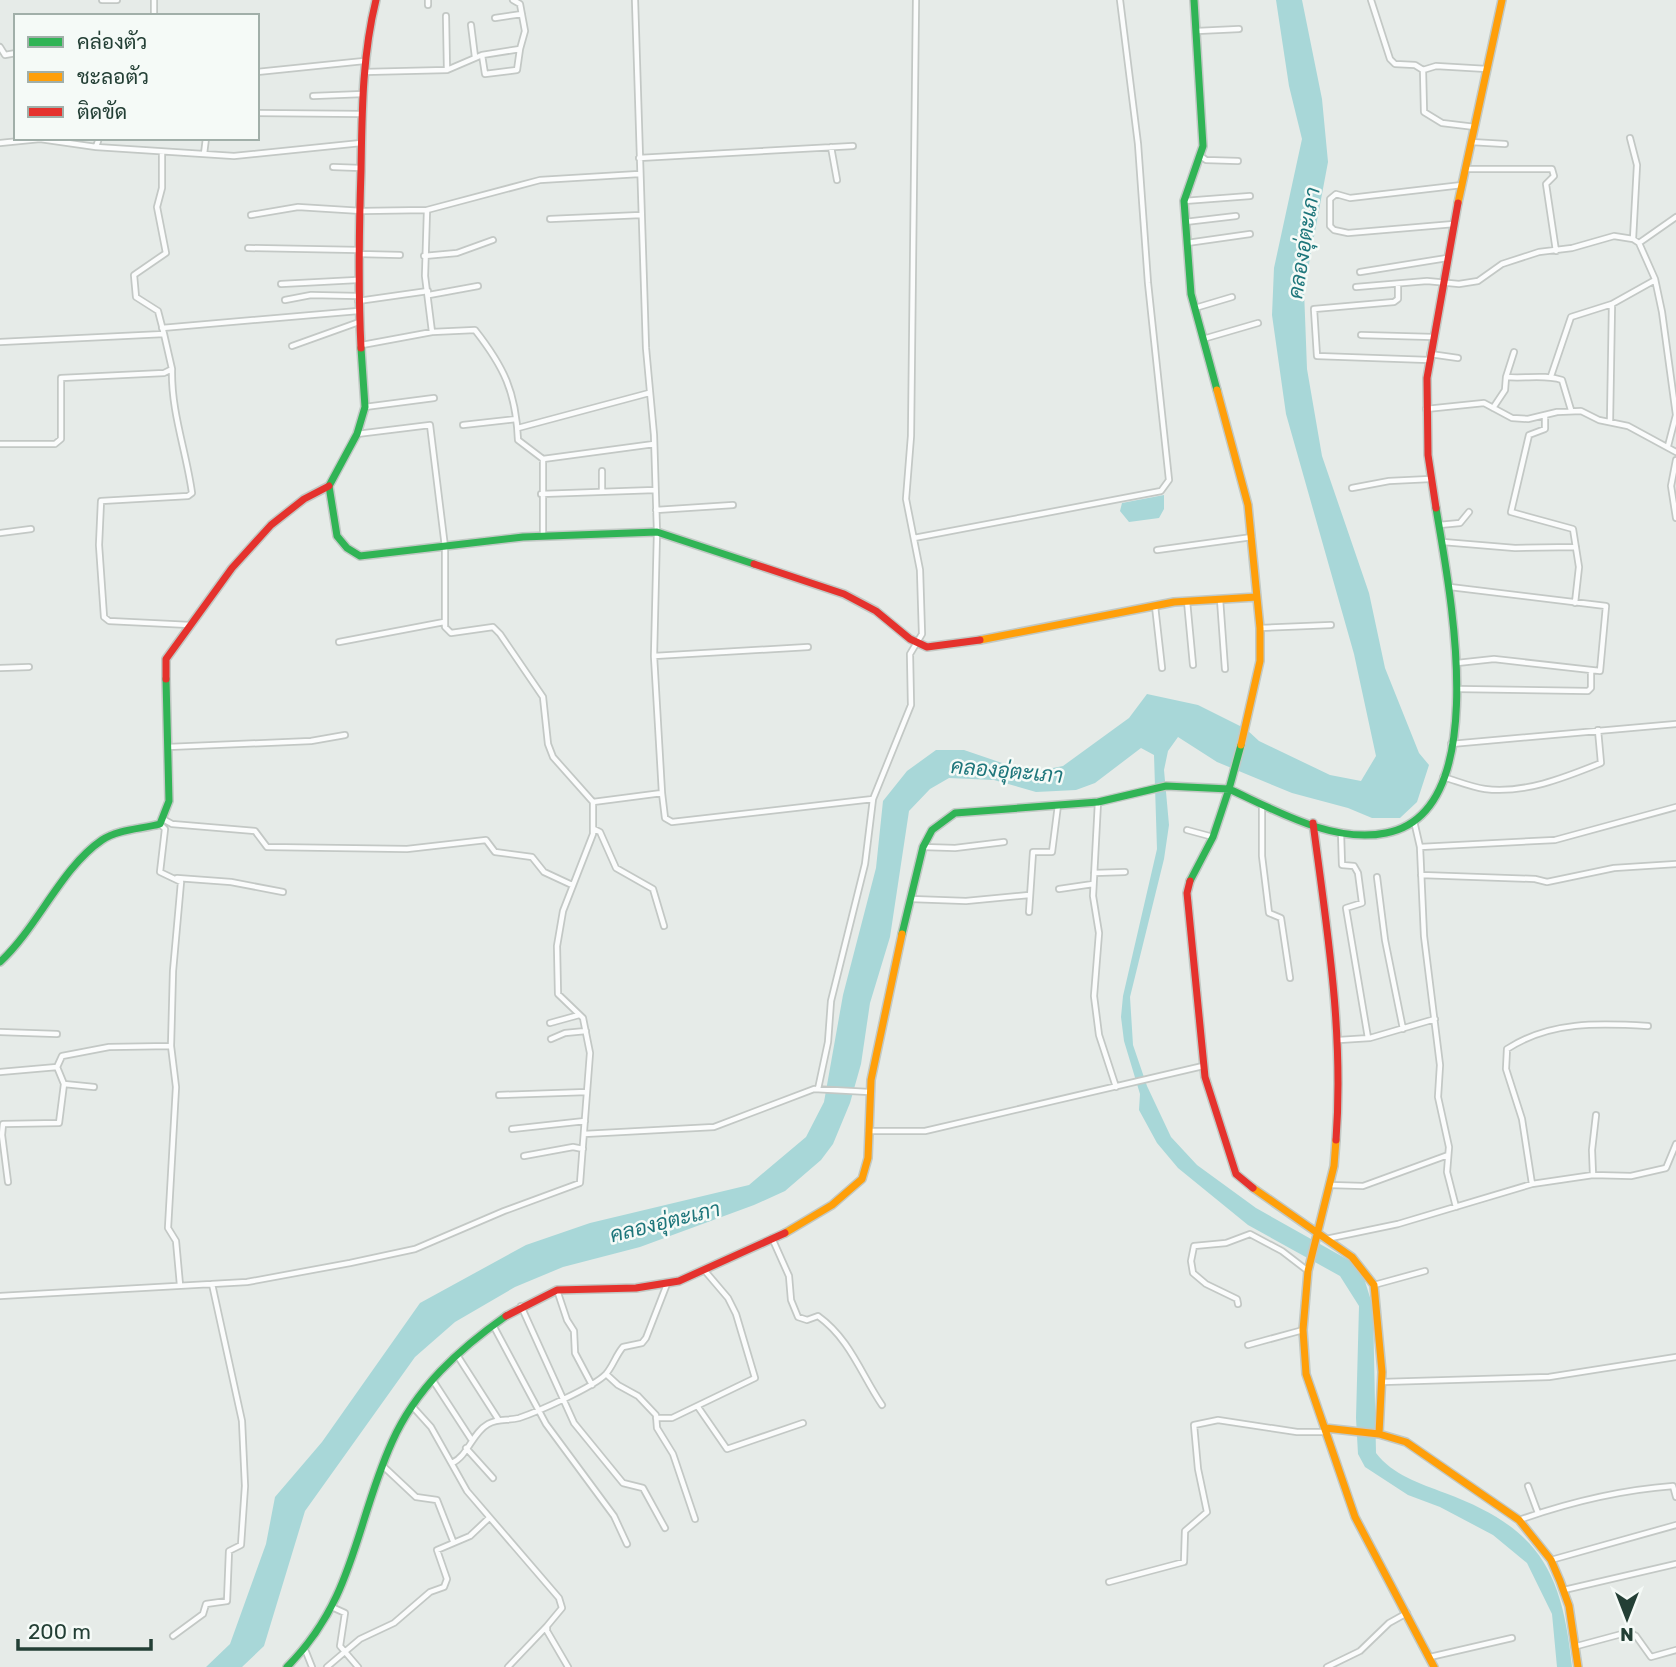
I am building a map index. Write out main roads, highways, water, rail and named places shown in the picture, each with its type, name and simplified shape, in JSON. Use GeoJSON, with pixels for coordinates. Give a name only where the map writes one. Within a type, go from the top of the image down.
{"type":"FeatureCollection","features":[{"type":"Feature","properties":{"kind":"water","name":"คลองอุ่ตะเภา"},"geometry":{"type":"Polygon","coordinates":[[[1276,0],[1302,0],[1322,99],[1328,162],[1304,290],[1307,369],[1322,456],[1369,593],[1385,668],[1419,753],[1429,765],[1417,802],[1400,818],[1372,818],[1348,808],[1292,793],[1217,762],[1178,737],[1168,751],[1164,770],[1169,825],[1164,859],[1130,997],[1133,1045],[1147,1086],[1171,1137],[1197,1165],[1256,1208],[1352,1262],[1363,1275],[1373,1307],[1376,1453],[1398,1473],[1477,1507],[1503,1521],[1524,1538],[1540,1557],[1552,1579],[1568,1633],[1572,1667],[1557,1667],[1552,1614],[1527,1563],[1493,1535],[1440,1507],[1408,1495],[1365,1467],[1358,1454],[1356,1418],[1359,1306],[1340,1276],[1248,1225],[1178,1168],[1157,1143],[1139,1110],[1140,1094],[1124,1041],[1121,1017],[1123,996],[1157,849],[1154,755],[1141,748],[1095,783],[1076,790],[1036,792],[994,780],[949,778],[930,789],[909,811],[890,937],[870,1003],[861,1064],[850,1103],[833,1144],[821,1160],[785,1191],[754,1205],[640,1247],[563,1267],[515,1287],[455,1322],[415,1357],[305,1511],[264,1646],[242,1667],[206,1667],[230,1644],[266,1544],[275,1497],[322,1442],[420,1303],[526,1245],[590,1223],[749,1185],[806,1137],[824,1102],[843,995],[876,868],[883,801],[907,771],[936,750],[964,750],[1005,764],[1043,770],[1063,766],[1129,718],[1147,694],[1198,705],[1246,729],[1259,741],[1330,775],[1361,781],[1376,756],[1354,654],[1286,414],[1272,315],[1274,268],[1302,139],[1289,86],[1276,0]]]}},
{"type":"Feature","properties":{"kind":"water"},"geometry":{"type":"Polygon","coordinates":[[[1164,495],[1164,509],[1159,518],[1129,522],[1120,511],[1122,503],[1164,495]]]}}]}
